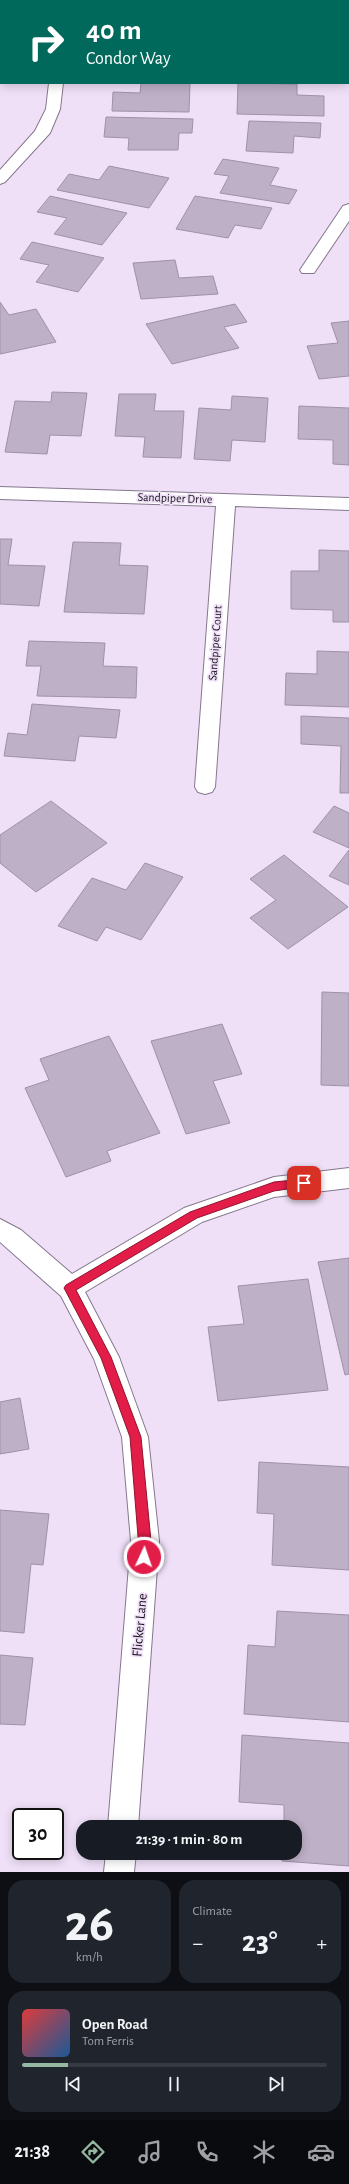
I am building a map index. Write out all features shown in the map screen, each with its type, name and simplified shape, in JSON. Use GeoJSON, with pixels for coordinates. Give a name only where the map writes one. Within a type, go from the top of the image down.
{"type":"FeatureCollection","features":[{"type":"Feature","properties":{"kind":"street"},"geometry":{"type":"LineString","coordinates":[[0,179],[42,132],[53,109],[56,84]]}},
{"type":"Feature","properties":{"kind":"street"},"geometry":{"type":"LineString","coordinates":[[308,270],[349,209]]}},
{"type":"Feature","properties":{"kind":"street","name":"Sandpiper Drive"},"geometry":{"type":"LineString","coordinates":[[0,493],[349,504]]}},
{"type":"Feature","properties":{"kind":"street","name":"Sandpiper Court"},"geometry":{"type":"LineString","coordinates":[[205,787],[226,500]]}},
{"type":"Feature","properties":{"kind":"street"},"geometry":{"type":"LineString","coordinates":[[70,1288],[194,1215],[274,1187],[349,1178]]}},
{"type":"Feature","properties":{"kind":"street","name":"Flicker Lane"},"geometry":{"type":"LineString","coordinates":[[0,1229],[12,1237],[70,1288],[106,1357],[135,1437],[146,1541],[124,1820]]}},
{"type":"Feature","properties":{"kind":"street"},"geometry":{"type":"LineString","coordinates":[[119,1872],[120,1860]]}},
{"type":"Feature","properties":{"kind":"building"},"geometry":{"type":"Polygon","coordinates":[[[141,84],[190,84],[189,112],[112,111],[113,92],[140,93],[141,84]]]}},
{"type":"Feature","properties":{"kind":"building"},"geometry":{"type":"Polygon","coordinates":[[[238,84],[297,84],[297,95],[324,96],[324,116],[237,114],[238,84]]]}},
{"type":"Feature","properties":{"kind":"building"},"geometry":{"type":"Polygon","coordinates":[[[106,117],[193,119],[192,133],[179,133],[178,150],[128,150],[129,138],[104,137],[106,117]]]}},
{"type":"Feature","properties":{"kind":"building"},"geometry":{"type":"Polygon","coordinates":[[[249,121],[321,123],[320,138],[294,136],[293,153],[246,151],[249,121]]]}},
{"type":"Feature","properties":{"kind":"building"},"geometry":{"type":"Polygon","coordinates":[[[223,159],[279,168],[270,185],[297,190],[289,204],[220,193],[229,176],[214,174],[223,159]]]}},
{"type":"Feature","properties":{"kind":"building"},"geometry":{"type":"Polygon","coordinates":[[[109,166],[169,178],[149,208],[57,190],[69,174],[99,180],[109,166]]]}},
{"type":"Feature","properties":{"kind":"building"},"geometry":{"type":"Polygon","coordinates":[[[50,196],[127,213],[102,245],[54,234],[67,218],[37,212],[50,196]]]}},
{"type":"Feature","properties":{"kind":"building"},"geometry":{"type":"Polygon","coordinates":[[[195,196],[272,208],[261,229],[235,225],[228,238],[176,229],[195,196]]]}},
{"type":"Feature","properties":{"kind":"building"},"geometry":{"type":"Polygon","coordinates":[[[32,242],[104,258],[78,292],[36,282],[49,265],[20,259],[32,242]]]}},
{"type":"Feature","properties":{"kind":"building"},"geometry":{"type":"Polygon","coordinates":[[[175,260],[179,278],[213,276],[218,294],[141,299],[133,263],[175,260]]]}},
{"type":"Feature","properties":{"kind":"building"},"geometry":{"type":"Polygon","coordinates":[[[0,302],[9,315],[36,309],[56,342],[0,354],[0,302]]]}},
{"type":"Feature","properties":{"kind":"building"},"geometry":{"type":"Polygon","coordinates":[[[235,304],[247,322],[224,327],[239,348],[172,364],[146,324],[235,304]]]}},
{"type":"Feature","properties":{"kind":"building"},"geometry":{"type":"Polygon","coordinates":[[[349,321],[349,376],[319,379],[307,346],[338,343],[331,323],[349,321]]]}},
{"type":"Feature","properties":{"kind":"building"},"geometry":{"type":"Polygon","coordinates":[[[52,392],[87,393],[81,436],[50,435],[47,454],[5,452],[15,401],[51,402],[52,392]]]}},
{"type":"Feature","properties":{"kind":"building"},"geometry":{"type":"Polygon","coordinates":[[[119,394],[156,394],[154,411],[184,411],[181,458],[143,457],[145,437],[115,436],[119,394]]]}},
{"type":"Feature","properties":{"kind":"building"},"geometry":{"type":"Polygon","coordinates":[[[232,396],[268,398],[265,442],[232,440],[230,461],[194,459],[199,408],[231,410],[232,396]]]}},
{"type":"Feature","properties":{"kind":"building"},"geometry":{"type":"Polygon","coordinates":[[[299,406],[349,408],[349,465],[333,464],[333,440],[298,439],[299,406]]]}},
{"type":"Feature","properties":{"kind":"building"},"geometry":{"type":"Polygon","coordinates":[[[0,539],[12,539],[8,565],[45,566],[39,606],[0,604],[0,539]]]}},
{"type":"Feature","properties":{"kind":"building"},"geometry":{"type":"Polygon","coordinates":[[[73,542],[121,543],[119,565],[148,566],[144,614],[64,612],[73,542]]]}},
{"type":"Feature","properties":{"kind":"building"},"geometry":{"type":"Polygon","coordinates":[[[319,550],[349,551],[349,622],[333,622],[333,610],[291,609],[291,571],[319,571],[319,550]]]}},
{"type":"Feature","properties":{"kind":"building"},"geometry":{"type":"Polygon","coordinates":[[[29,641],[105,643],[103,666],[137,667],[136,698],[37,696],[41,666],[26,666],[29,641]]]}},
{"type":"Feature","properties":{"kind":"building"},"geometry":{"type":"Polygon","coordinates":[[[317,651],[349,652],[349,707],[285,705],[286,673],[317,674],[317,651]]]}},
{"type":"Feature","properties":{"kind":"building"},"geometry":{"type":"Polygon","coordinates":[[[32,704],[120,710],[116,738],[79,736],[75,761],[4,756],[8,733],[27,735],[32,704]]]}},
{"type":"Feature","properties":{"kind":"building"},"geometry":{"type":"Polygon","coordinates":[[[301,716],[349,718],[349,793],[340,793],[341,746],[301,744],[301,716]]]}},
{"type":"Feature","properties":{"kind":"building"},"geometry":{"type":"Polygon","coordinates":[[[51,801],[107,843],[36,892],[0,863],[0,835],[51,801]]]}},
{"type":"Feature","properties":{"kind":"building"},"geometry":{"type":"Polygon","coordinates":[[[334,806],[349,813],[349,848],[313,832],[334,806]]]}},
{"type":"Feature","properties":{"kind":"building"},"geometry":{"type":"Polygon","coordinates":[[[349,850],[349,885],[329,876],[349,850]]]}},
{"type":"Feature","properties":{"kind":"building"},"geometry":{"type":"Polygon","coordinates":[[[284,855],[348,907],[288,949],[250,918],[276,900],[250,879],[284,855]]]}},
{"type":"Feature","properties":{"kind":"building"},"geometry":{"type":"Polygon","coordinates":[[[145,863],[183,877],[141,940],[106,927],[97,941],[58,926],[92,878],[126,890],[145,863]]]}},
{"type":"Feature","properties":{"kind":"building"},"geometry":{"type":"Polygon","coordinates":[[[322,992],[349,993],[349,1086],[321,1085],[322,992]]]}},
{"type":"Feature","properties":{"kind":"building"},"geometry":{"type":"Polygon","coordinates":[[[222,1024],[242,1074],[213,1081],[230,1123],[186,1134],[151,1041],[222,1024]]]}},
{"type":"Feature","properties":{"kind":"building"},"geometry":{"type":"Polygon","coordinates":[[[109,1036],[160,1133],[107,1151],[111,1161],[66,1177],[25,1088],[49,1080],[40,1059],[109,1036]]]}},
{"type":"Feature","properties":{"kind":"building"},"geometry":{"type":"Polygon","coordinates":[[[349,1258],[349,1374],[345,1375],[318,1262],[349,1258]]]}},
{"type":"Feature","properties":{"kind":"building"},"geometry":{"type":"Polygon","coordinates":[[[308,1279],[328,1390],[218,1401],[208,1327],[244,1324],[238,1286],[308,1279]]]}},
{"type":"Feature","properties":{"kind":"building"},"geometry":{"type":"Polygon","coordinates":[[[20,1398],[29,1449],[0,1454],[0,1402],[20,1398]]]}},
{"type":"Feature","properties":{"kind":"building"},"geometry":{"type":"Polygon","coordinates":[[[259,1462],[349,1467],[349,1570],[272,1565],[274,1514],[257,1513],[259,1462]]]}},
{"type":"Feature","properties":{"kind":"building"},"geometry":{"type":"Polygon","coordinates":[[[0,1510],[49,1514],[43,1565],[31,1564],[24,1633],[0,1631],[0,1510]]]}},
{"type":"Feature","properties":{"kind":"building"},"geometry":{"type":"Polygon","coordinates":[[[277,1611],[349,1615],[349,1722],[244,1714],[248,1645],[275,1647],[277,1611]]]}},
{"type":"Feature","properties":{"kind":"building"},"geometry":{"type":"Polygon","coordinates":[[[0,1655],[33,1658],[25,1725],[0,1724],[0,1655]]]}},
{"type":"Feature","properties":{"kind":"building"},"geometry":{"type":"Polygon","coordinates":[[[242,1735],[349,1743],[349,1866],[282,1861],[302,1860],[302,1820],[284,1820],[284,1805],[239,1802],[242,1735]]]}},
{"type":"Feature","properties":{"kind":"route"},"geometry":{"type":"LineString","coordinates":[[144,1557],[146,1541],[135,1437],[106,1357],[70,1288],[194,1215],[274,1187],[304,1183]]}}]}
